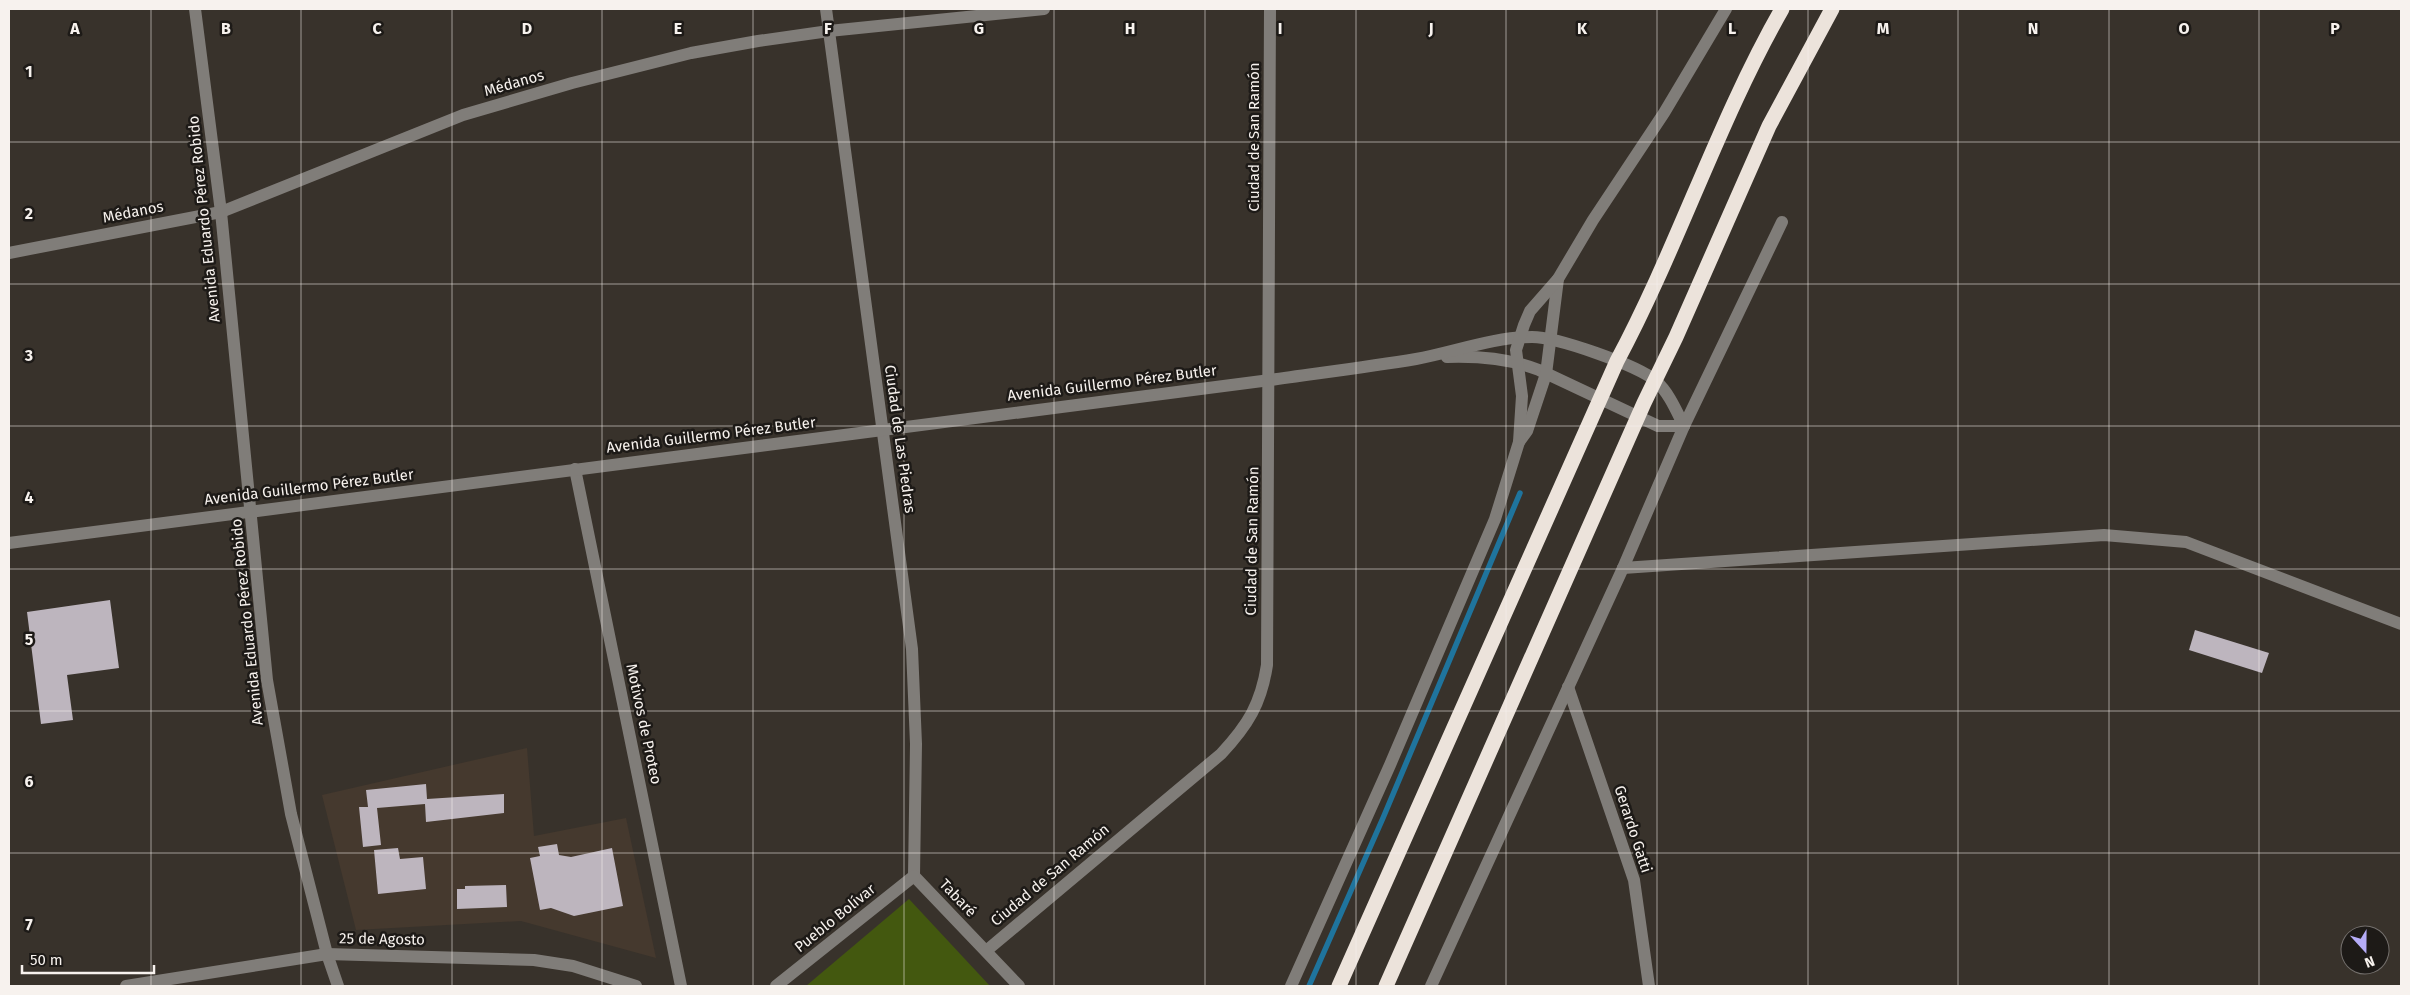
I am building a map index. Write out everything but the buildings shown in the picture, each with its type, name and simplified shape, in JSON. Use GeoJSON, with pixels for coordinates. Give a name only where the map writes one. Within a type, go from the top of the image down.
{"type":"FeatureCollection","features":[{"type":"Feature","properties":{"kind":"highway"},"geometry":{"type":"LineString","coordinates":[[1339,986],[1617,361],[1638,321],[1733,108],[1782,9]]}},
{"type":"Feature","properties":{"kind":"highway"},"geometry":{"type":"LineString","coordinates":[[1386,986],[1770,126],[1832,9]]}},
{"type":"Feature","properties":{"kind":"street","name":"Avenida Eduardo Pérez Robido"},"geometry":{"type":"LineString","coordinates":[[195,9],[221,212],[267,680],[278,747],[294,823],[327,954],[338,986]]}},
{"type":"Feature","properties":{"kind":"street","name":"Ciudad de Las Piedras"},"geometry":{"type":"LineString","coordinates":[[826,9],[912,649],[916,744],[914,876]]}},
{"type":"Feature","properties":{"kind":"street","name":"Médanos"},"geometry":{"type":"LineString","coordinates":[[9,253],[221,212],[463,115],[572,83],[691,53],[829,31],[1044,9]]}},
{"type":"Feature","properties":{"kind":"street","name":"Ciudad de San Ramón"},"geometry":{"type":"LineString","coordinates":[[986,951],[1221,754],[1241,732],[1263,690],[1267,665],[1270,380],[1270,9]]}},
{"type":"Feature","properties":{"kind":"street"},"geometry":{"type":"LineString","coordinates":[[1291,986],[1390,765],[1495,520],[1519,442],[1522,396],[1516,350],[1530,312],[1558,279],[1593,220],[1664,113],[1726,9]]}},
{"type":"Feature","properties":{"kind":"street"},"geometry":{"type":"LineString","coordinates":[[1431,986],[1624,568],[1684,426],[1782,222]]}},
{"type":"Feature","properties":{"kind":"street"},"geometry":{"type":"LineString","coordinates":[[1519,442],[1527,430],[1546,374],[1558,279]]}},
{"type":"Feature","properties":{"kind":"street"},"geometry":{"type":"LineString","coordinates":[[1417,358],[1519,338],[1552,338],[1617,361],[1655,380],[1667,394],[1684,426]]}},
{"type":"Feature","properties":{"kind":"street"},"geometry":{"type":"LineString","coordinates":[[1417,358],[1470,357],[1518,363],[1658,426],[1684,426]]}},
{"type":"Feature","properties":{"kind":"street","name":"Avenida Guillermo Pérez Butler"},"geometry":{"type":"LineString","coordinates":[[9,544],[881,429],[1270,380],[1417,358]]}},
{"type":"Feature","properties":{"kind":"street","name":"Motivos de Proteo"},"geometry":{"type":"LineString","coordinates":[[575,469],[681,986]]}},
{"type":"Feature","properties":{"kind":"street"},"geometry":{"type":"LineString","coordinates":[[1624,568],[2104,535],[2186,542],[2401,624]]}},
{"type":"Feature","properties":{"kind":"street","name":"Gerardo Gatti"},"geometry":{"type":"LineString","coordinates":[[1568,687],[1634,880],[1649,986]]}},
{"type":"Feature","properties":{"kind":"street","name":"Tabaré"},"geometry":{"type":"LineString","coordinates":[[914,876],[1019,986]]}},
{"type":"Feature","properties":{"kind":"street","name":"Pueblo Bolívar"},"geometry":{"type":"LineString","coordinates":[[776,986],[914,876]]}},
{"type":"Feature","properties":{"kind":"street","name":"25 de Agosto"},"geometry":{"type":"LineString","coordinates":[[126,986],[327,954],[534,960],[573,966],[636,986]]}},
{"type":"Feature","properties":{"kind":"shaded area"},"geometry":{"type":"Polygon","coordinates":[[[527,748],[534,836],[626,818],[656,958],[521,921],[356,930],[322,795],[527,748]]]}},
{"type":"Feature","properties":{"kind":"green space"},"geometry":{"type":"Polygon","coordinates":[[[909,899],[990,986],[806,986],[909,899]]]}},
{"type":"Feature","properties":{"kind":"waterway"},"geometry":{"type":"LineString","coordinates":[[1309,986],[1383,818],[1520,493]]}}]}
